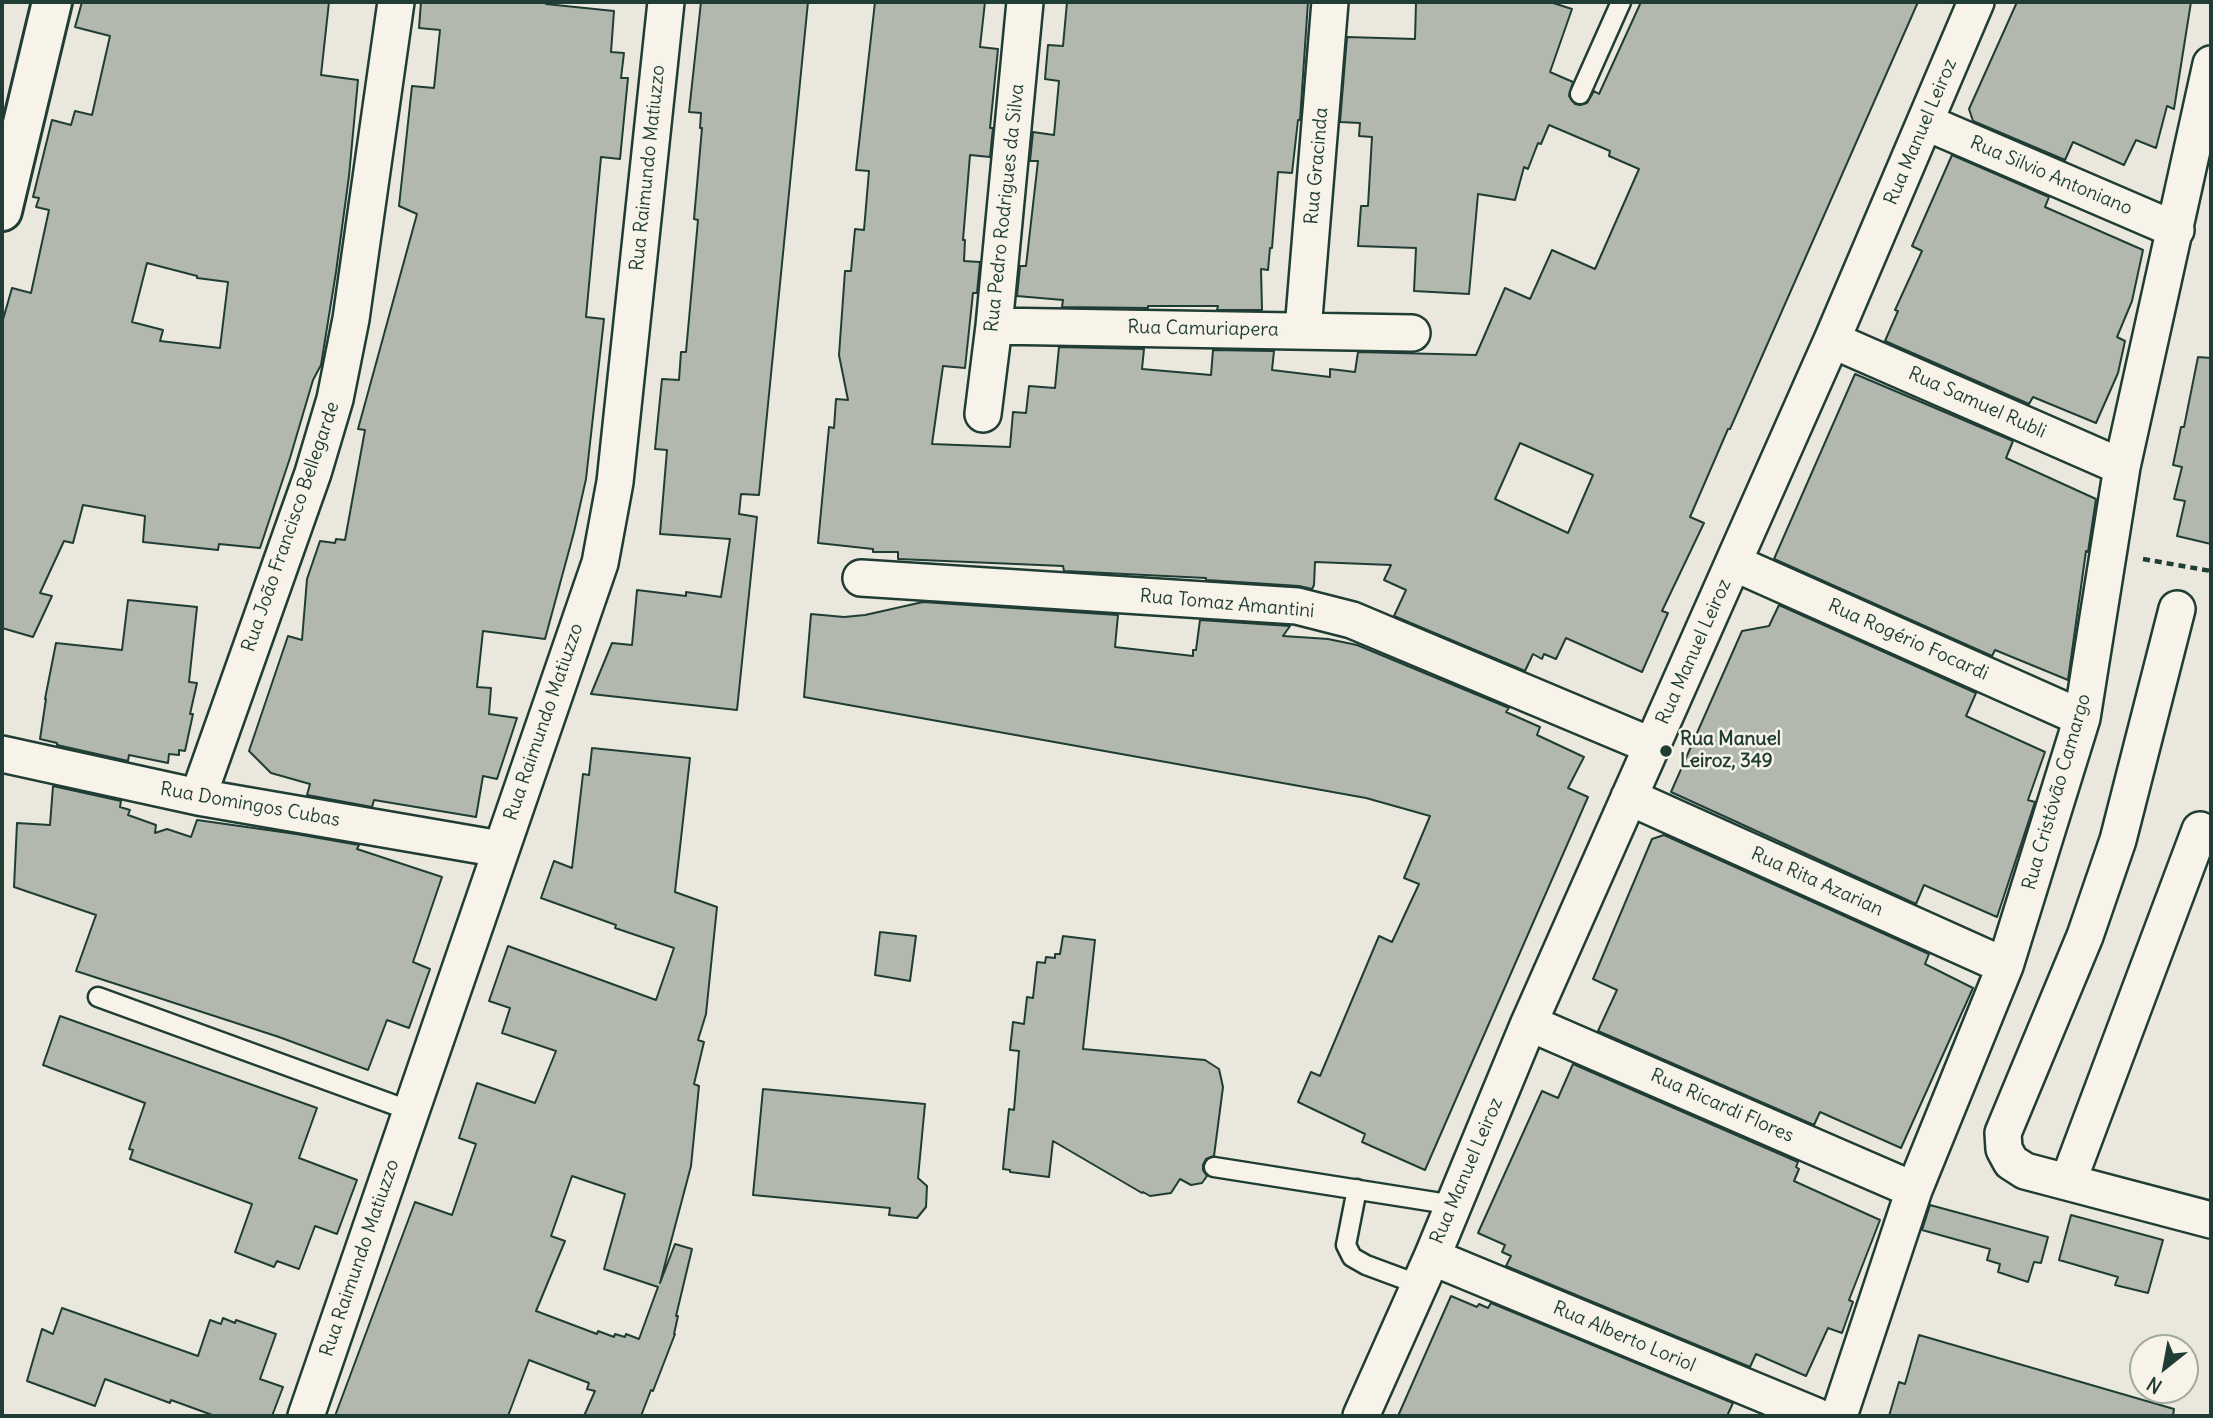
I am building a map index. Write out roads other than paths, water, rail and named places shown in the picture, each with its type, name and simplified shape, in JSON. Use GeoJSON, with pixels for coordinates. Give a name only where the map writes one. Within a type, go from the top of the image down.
{"type":"FeatureCollection","features":[{"type":"Feature","properties":{"kind":"street"},"geometry":{"type":"LineString","coordinates":[[2,211],[52,2]]}},
{"type":"Feature","properties":{"kind":"street","name":"Rua João Francisco Bellegarde"},"geometry":{"type":"LineString","coordinates":[[198,797],[313,473],[335,399],[351,319],[396,2]]}},
{"type":"Feature","properties":{"kind":"street","name":"Rua Raimundo Matiuzzo"},"geometry":{"type":"LineString","coordinates":[[306,1416],[600,563],[615,482],[666,2]]}},
{"type":"Feature","properties":{"kind":"street","name":"Rua Pedro Rodrigues da Silva"},"geometry":{"type":"LineString","coordinates":[[983,414],[1025,2]]}},
{"type":"Feature","properties":{"kind":"street","name":"Rua Gracinda"},"geometry":{"type":"LineString","coordinates":[[1303,330],[1330,2]]}},
{"type":"Feature","properties":{"kind":"street","name":"Rua Manuel Leiroz"},"geometry":{"type":"LineString","coordinates":[[1361,1416],[1426,1271],[1529,1023],[1832,340],[1976,2]]}},
{"type":"Feature","properties":{"kind":"street","name":"Rua Cristóvão Camargo"},"geometry":{"type":"LineString","coordinates":[[1839,1416],[1914,1190],[2005,966],[2082,718],[2122,467],[2211,64]]}},
{"type":"Feature","properties":{"kind":"street","name":"Rua Silvio Antoniano"},"geometry":{"type":"LineString","coordinates":[[1925,122],[2176,230]]}},
{"type":"Feature","properties":{"kind":"street","name":"Rua Camuriapera"},"geometry":{"type":"LineString","coordinates":[[994,326],[1412,333]]}},
{"type":"Feature","properties":{"kind":"street","name":"Rua Samuel Rubli"},"geometry":{"type":"LineString","coordinates":[[1832,340],[2122,467]]}},
{"type":"Feature","properties":{"kind":"street","name":"Rua Rogério Focardi"},"geometry":{"type":"LineString","coordinates":[[1734,563],[2082,718]]}},
{"type":"Feature","properties":{"kind":"street","name":"Rua Tomaz Amantini"},"geometry":{"type":"LineString","coordinates":[[861,578],[1297,606],[1352,620],[1651,746]]}},
{"type":"Feature","properties":{"kind":"street"},"geometry":{"type":"LineString","coordinates":[[2177,609],[2118,840],[2085,936],[2003,1133],[2004,1149],[2011,1162],[2025,1171],[2211,1220]]}},
{"type":"Feature","properties":{"kind":"street","name":"Rua Domingos Cubas"},"geometry":{"type":"LineString","coordinates":[[2,754],[198,797],[500,849]]}},
{"type":"Feature","properties":{"kind":"street","name":"Rua Rita Azarian"},"geometry":{"type":"LineString","coordinates":[[1629,797],[2005,966]]}},
{"type":"Feature","properties":{"kind":"street"},"geometry":{"type":"LineString","coordinates":[[2068,1182],[2200,831]]}},
{"type":"Feature","properties":{"kind":"street","name":"Rua Ricardi Flores"},"geometry":{"type":"LineString","coordinates":[[1529,1023],[1914,1190]]}},
{"type":"Feature","properties":{"kind":"street","name":"Rua Alberto Loriol"},"geometry":{"type":"LineString","coordinates":[[1426,1271],[1816,1416]]}},
{"type":"Feature","properties":{"kind":"lane"},"geometry":{"type":"LineString","coordinates":[[1580,94],[1621,2]]}},
{"type":"Feature","properties":{"kind":"lane"},"geometry":{"type":"LineString","coordinates":[[98,997],[411,1111]]}},
{"type":"Feature","properties":{"kind":"lane"},"geometry":{"type":"LineString","coordinates":[[1214,1167],[1454,1205]]}},
{"type":"Feature","properties":{"kind":"lane"},"geometry":{"type":"LineString","coordinates":[[1357,1189],[1346,1245],[1352,1257],[1366,1265],[1426,1271]]}},
{"type":"Feature","properties":{"kind":"place","name":"Rua Manuel Leiroz, 349"},"geometry":{"type":"Point","coordinates":[1666,751]}}]}
